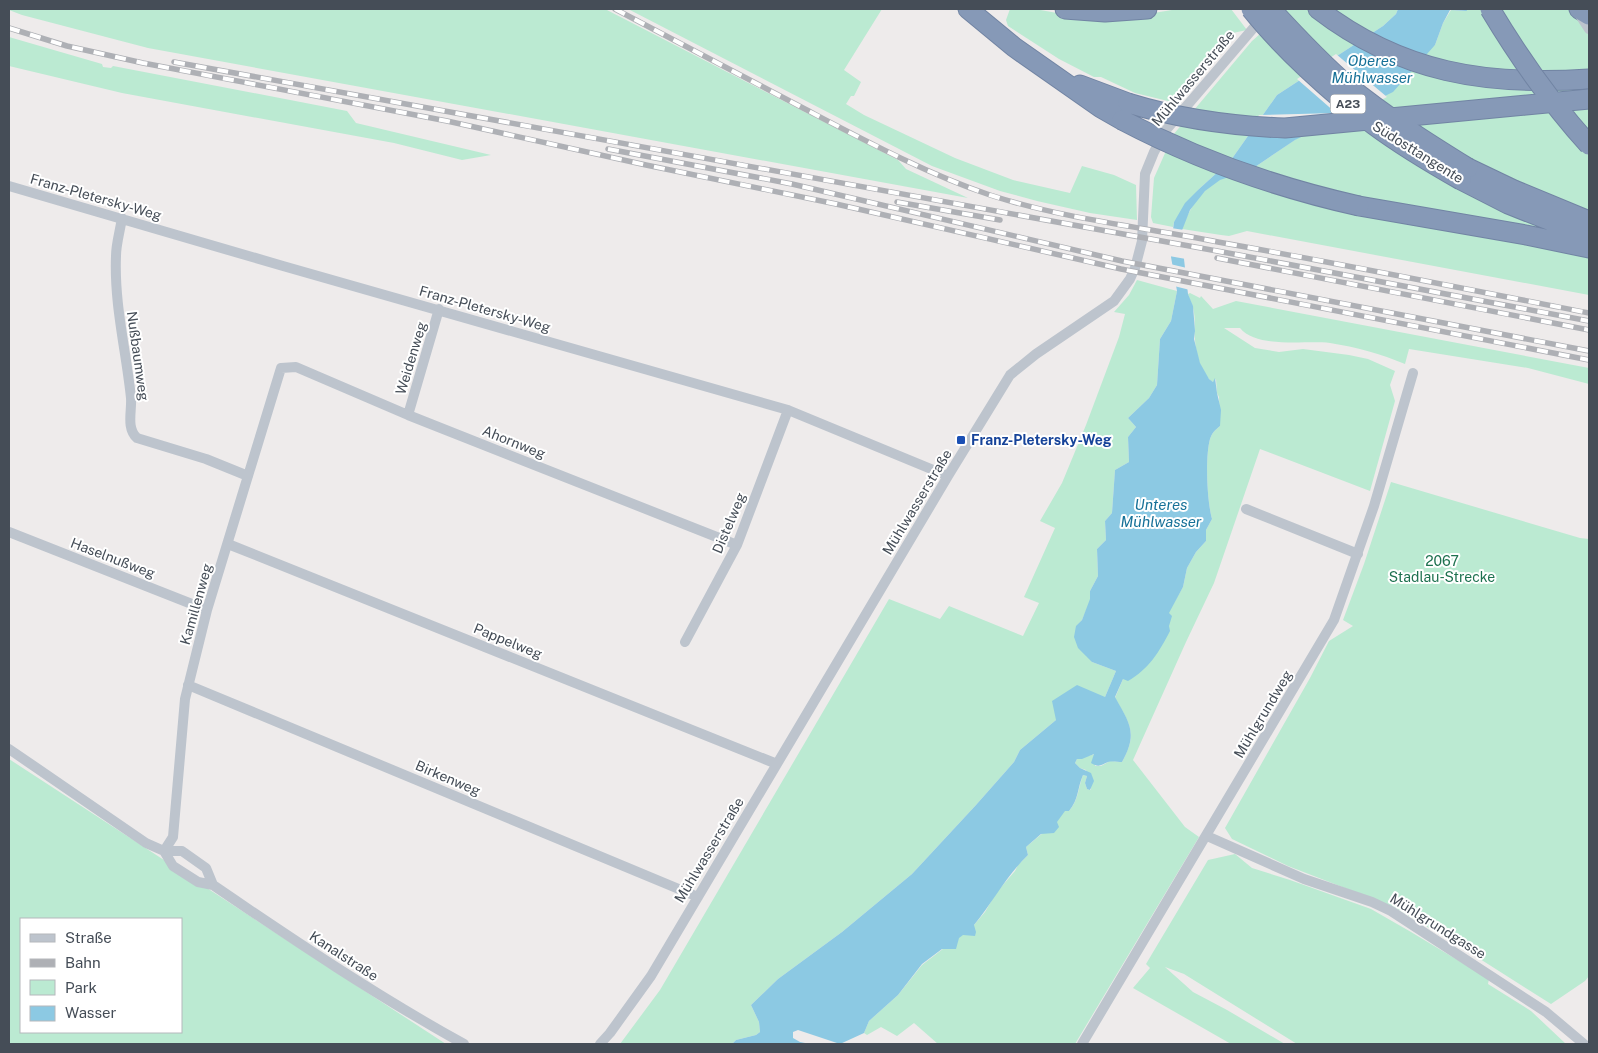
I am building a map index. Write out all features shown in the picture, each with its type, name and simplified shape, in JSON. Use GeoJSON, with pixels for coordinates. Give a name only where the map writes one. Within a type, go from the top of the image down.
{"type":"FeatureCollection","features":[{"type":"Feature","properties":{"kind":"highway"},"geometry":{"type":"LineString","coordinates":[[968,9],[1014,47],[1058,77],[1125,111],[1182,150],[1230,169],[1309,195],[1359,206],[1589,248]]}},
{"type":"Feature","properties":{"kind":"highway"},"geometry":{"type":"LineString","coordinates":[[1065,9],[1105,12],[1147,9]]}},
{"type":"Feature","properties":{"kind":"highway","name":"Südosttangente"},"geometry":{"type":"LineString","coordinates":[[1251,9],[1290,51],[1344,101],[1411,151],[1464,174],[1514,190],[1589,220]]}},
{"type":"Feature","properties":{"kind":"highway","name":"Südosttangente"},"geometry":{"type":"LineString","coordinates":[[1271,9],[1346,84],[1464,174],[1508,204],[1589,236]]}},
{"type":"Feature","properties":{"kind":"highway"},"geometry":{"type":"LineString","coordinates":[[1318,9],[1350,32],[1369,42],[1432,68],[1502,81],[1589,79]]}},
{"type":"Feature","properties":{"kind":"highway"},"geometry":{"type":"LineString","coordinates":[[1490,9],[1542,90],[1589,145]]}},
{"type":"Feature","properties":{"kind":"highway"},"geometry":{"type":"LineString","coordinates":[[1578,9],[1589,15]]}},
{"type":"Feature","properties":{"kind":"highway"},"geometry":{"type":"LineString","coordinates":[[1125,111],[1167,114],[1244,126],[1286,128],[1589,99]]}},
{"type":"Feature","properties":{"kind":"street","name":"Mühlwasserstraße"},"geometry":{"type":"LineString","coordinates":[[600,1044],[651,976],[1010,375],[1036,354],[1114,301],[1130,279],[1135,268],[1142,240],[1145,174],[1154,152],[1166,130],[1271,9]]}},
{"type":"Feature","properties":{"kind":"street"},"geometry":{"type":"LineString","coordinates":[[1578,9],[1589,29]]}},
{"type":"Feature","properties":{"kind":"street","name":"Franz-Pletersky-Weg"},"geometry":{"type":"LineString","coordinates":[[9,186],[292,269],[788,410],[948,476]]}},
{"type":"Feature","properties":{"kind":"street","name":"Nußbaumweg"},"geometry":{"type":"LineString","coordinates":[[122,218],[116,255],[116,303],[132,403],[130,426],[132,433],[137,438],[206,460],[248,476]]}},
{"type":"Feature","properties":{"kind":"street","name":"Weidenweg"},"geometry":{"type":"LineString","coordinates":[[408,415],[440,310]]}},
{"type":"Feature","properties":{"kind":"street","name":"Ahornweg"},"geometry":{"type":"LineString","coordinates":[[281,368],[296,367],[408,415],[737,546]]}},
{"type":"Feature","properties":{"kind":"street","name":"Kamillenweg"},"geometry":{"type":"LineString","coordinates":[[164,851],[172,837],[188,685],[207,610],[281,368]]}},
{"type":"Feature","properties":{"kind":"street","name":"Mühlgrundweg"},"geometry":{"type":"LineString","coordinates":[[1082,1044],[1334,620],[1374,506],[1413,373]]}},
{"type":"Feature","properties":{"kind":"street","name":"Distelweg"},"geometry":{"type":"LineString","coordinates":[[685,642],[737,546],[788,410]]}},
{"type":"Feature","properties":{"kind":"street"},"geometry":{"type":"LineString","coordinates":[[1246,509],[1358,554]]}},
{"type":"Feature","properties":{"kind":"street","name":"Haselnußweg"},"geometry":{"type":"LineString","coordinates":[[9,532],[207,610]]}},
{"type":"Feature","properties":{"kind":"street","name":"Pappelweg"},"geometry":{"type":"LineString","coordinates":[[228,544],[777,764]]}},
{"type":"Feature","properties":{"kind":"street","name":"Birkenweg"},"geometry":{"type":"LineString","coordinates":[[188,685],[698,897]]}},
{"type":"Feature","properties":{"kind":"street","name":"Kanalstraße"},"geometry":{"type":"LineString","coordinates":[[9,749],[146,843],[164,851],[182,851],[206,868],[213,885]]}},
{"type":"Feature","properties":{"kind":"street","name":"Mühlgrundgasse"},"geometry":{"type":"LineString","coordinates":[[1207,836],[1304,879],[1372,902],[1392,911],[1546,1012],[1584,1044]]}},
{"type":"Feature","properties":{"kind":"street","name":"Kanalstraße"},"geometry":{"type":"LineString","coordinates":[[164,851],[173,866],[198,882],[213,885],[330,964],[464,1044]]}},
{"type":"Feature","properties":{"kind":"green space"},"geometry":{"type":"Polygon","coordinates":[[[9,9],[605,9],[898,160],[906,169],[968,198],[148,48],[22,15],[9,9]]]}},
{"type":"Feature","properties":{"kind":"green space"},"geometry":{"type":"Polygon","coordinates":[[[628,9],[882,9],[844,70],[861,82],[854,96],[851,96],[846,104],[864,115],[955,158],[1013,180],[1070,193],[1082,166],[1114,175],[1136,185],[1137,220],[1090,213],[1037,201],[1000,191],[932,166],[628,9]]]}},
{"type":"Feature","properties":{"kind":"green space"},"geometry":{"type":"Polygon","coordinates":[[[1010,9],[1035,9],[1079,17],[1123,18],[1178,9],[1231,9],[1247,30],[1228,34],[1216,52],[1172,102],[1135,93],[1101,77],[1094,77],[1059,59],[1008,26],[1006,20],[1010,9]]]}},
{"type":"Feature","properties":{"kind":"green space"},"geometry":{"type":"Polygon","coordinates":[[[1288,9],[1398,9],[1396,14],[1383,26],[1277,95],[1231,160],[1199,189],[1174,222],[1173,227],[1153,223],[1151,217],[1154,178],[1173,135],[1252,41],[1288,9]]]}},
{"type":"Feature","properties":{"kind":"green space"},"geometry":{"type":"Polygon","coordinates":[[[1466,9],[1589,9],[1589,295],[1247,231],[1229,236],[1182,229],[1196,201],[1212,184],[1252,169],[1435,45],[1443,23],[1451,10],[1466,11],[1466,9]]]}},
{"type":"Feature","properties":{"kind":"green space"},"geometry":{"type":"Polygon","coordinates":[[[9,37],[102,64],[103,67],[111,68],[113,66],[347,111],[356,123],[491,155],[462,160],[394,143],[122,93],[9,66],[9,37]]]}},
{"type":"Feature","properties":{"kind":"green space"},"geometry":{"type":"Polygon","coordinates":[[[1137,280],[1177,291],[1171,321],[1160,339],[1157,385],[1149,398],[1128,418],[1136,427],[1128,437],[1129,462],[1115,470],[1112,513],[1105,521],[1106,540],[1097,549],[1098,576],[1090,591],[1091,599],[1082,620],[1076,627],[1092,662],[1116,671],[1105,697],[1056,720],[1020,750],[1014,762],[912,874],[842,932],[778,979],[751,1005],[759,1022],[760,1032],[756,1035],[736,1040],[732,1044],[620,1044],[660,990],[889,599],[940,619],[949,606],[1023,636],[1039,603],[1024,597],[1055,528],[1040,521],[1062,483],[1119,337],[1125,314],[1114,312],[1129,295],[1137,280]]]}},
{"type":"Feature","properties":{"kind":"green space"},"geometry":{"type":"Polygon","coordinates":[[[1190,293],[1200,298],[1201,296],[1213,309],[1236,301],[1589,368],[1589,384],[1528,368],[1409,349],[1405,364],[1378,354],[1330,343],[1269,341],[1248,335],[1240,328],[1224,328],[1255,348],[1279,352],[1303,349],[1368,359],[1395,371],[1390,385],[1395,401],[1370,491],[1260,449],[1214,583],[1133,760],[1185,827],[1199,837],[1075,1044],[938,1044],[914,1023],[897,1036],[881,1027],[867,1035],[864,1033],[869,1021],[898,995],[922,965],[974,925],[985,912],[996,893],[1028,855],[1026,847],[1056,822],[1065,810],[1069,811],[1077,798],[1083,775],[1087,776],[1085,783],[1087,789],[1091,790],[1086,770],[1080,768],[1075,763],[1077,759],[1095,754],[1095,766],[1101,766],[1110,761],[1122,762],[1127,752],[1131,736],[1130,729],[1125,715],[1115,698],[1123,679],[1169,626],[1168,613],[1183,587],[1187,568],[1196,552],[1206,541],[1206,530],[1212,519],[1208,491],[1208,447],[1211,437],[1220,426],[1219,397],[1216,379],[1213,382],[1209,379],[1202,369],[1198,357],[1194,312],[1188,294],[1190,293]]]}},
{"type":"Feature","properties":{"kind":"green space","name":"2067 Stadlau-Strecke"},"geometry":{"type":"Polygon","coordinates":[[[1391,482],[1580,538],[1589,539],[1589,976],[1585,981],[1551,1004],[1394,907],[1288,866],[1232,839],[1225,828],[1329,641],[1353,626],[1343,620],[1391,482]]]}},
{"type":"Feature","properties":{"kind":"green space"},"geometry":{"type":"Polygon","coordinates":[[[9,759],[446,1044],[9,1044],[9,759]]]}},
{"type":"Feature","properties":{"kind":"green space"},"geometry":{"type":"Polygon","coordinates":[[[1235,854],[1252,868],[1371,909],[1489,979],[1488,984],[1531,1011],[1566,1044],[1297,1044],[1184,974],[1165,967],[1193,992],[1285,1044],[1231,1044],[1133,988],[1150,968],[1146,964],[1208,860],[1235,854]]]}},
{"type":"Feature","properties":{"kind":"water","name":"Unteres Mühlwasser"},"geometry":{"type":"Polygon","coordinates":[[[1398,9],[1466,9],[1467,11],[1450,10],[1435,45],[1393,92],[1295,140],[1252,169],[1220,180],[1205,191],[1190,210],[1181,233],[1188,294],[1193,306],[1194,339],[1200,363],[1209,379],[1213,382],[1215,378],[1221,410],[1220,426],[1211,437],[1208,447],[1208,491],[1212,519],[1206,530],[1206,541],[1196,552],[1187,568],[1183,587],[1169,613],[1172,616],[1169,626],[1170,631],[1166,639],[1153,659],[1142,671],[1128,681],[1123,679],[1115,697],[1125,714],[1131,736],[1122,762],[1096,765],[1091,763],[1094,754],[1077,759],[1075,763],[1080,768],[1091,773],[1094,781],[1090,790],[1087,789],[1085,783],[1087,776],[1083,775],[1072,807],[1069,811],[1065,811],[1057,822],[1059,827],[1054,833],[1041,834],[1026,847],[1028,855],[1013,871],[974,925],[975,936],[963,935],[959,938],[956,949],[942,949],[922,964],[898,995],[869,1021],[864,1033],[840,1044],[798,1030],[793,1032],[793,1038],[810,1044],[732,1044],[736,1040],[756,1035],[760,1032],[759,1022],[751,1005],[778,979],[842,932],[912,874],[1014,762],[1020,750],[1056,720],[1052,701],[1077,685],[1105,697],[1116,671],[1092,662],[1078,648],[1074,637],[1076,626],[1082,620],[1090,599],[1090,591],[1098,576],[1097,549],[1106,540],[1105,521],[1112,513],[1115,470],[1129,462],[1128,437],[1136,427],[1128,418],[1149,398],[1157,385],[1160,339],[1171,321],[1177,291],[1171,257],[1174,222],[1185,203],[1231,160],[1277,95],[1383,26],[1396,14],[1398,9]]]}},
{"type":"Feature","properties":{"kind":"pier"},"geometry":{"type":"Polygon","coordinates":[[[1336,54],[1387,97],[1312,135],[1246,134],[1259,115],[1336,113],[1297,79],[1336,54]]]}},
{"type":"Feature","properties":{"kind":"pier"},"geometry":{"type":"Polygon","coordinates":[[[1171,228],[1184,230],[1186,259],[1169,256],[1168,245],[1171,228]]]}},
{"type":"Feature","properties":{"kind":"pier"},"geometry":{"type":"Polygon","coordinates":[[[1170,264],[1187,268],[1190,290],[1174,286],[1170,264]]]}},
{"type":"Feature","properties":{"kind":"railway"},"geometry":{"type":"LineString","coordinates":[[615,9],[872,144],[942,177],[990,195],[1075,216],[1311,259],[1589,313]]}},
{"type":"Feature","properties":{"kind":"railway"},"geometry":{"type":"LineString","coordinates":[[9,28],[67,46],[143,63],[447,121],[646,165],[836,204],[1121,269],[1589,360]]}},
{"type":"Feature","properties":{"kind":"railway"},"geometry":{"type":"LineString","coordinates":[[174,62],[1239,255],[1589,321]]}},
{"type":"Feature","properties":{"kind":"railway"},"geometry":{"type":"LineString","coordinates":[[608,149],[792,184],[1122,261],[1589,351]]}},
{"type":"Feature","properties":{"kind":"railway"},"geometry":{"type":"LineString","coordinates":[[897,202],[1000,220]]}},
{"type":"Feature","properties":{"kind":"railway"},"geometry":{"type":"LineString","coordinates":[[1217,258],[1589,330]]}},
{"type":"Feature","properties":{"kind":"place","name":"Franz-Pletersky-Weg"},"geometry":{"type":"Point","coordinates":[961,440]}},
{"type":"Feature","properties":{"kind":"water label","name":"Oberes Mühlwasser"},"geometry":{"type":"Point","coordinates":[1372,68]}}]}
